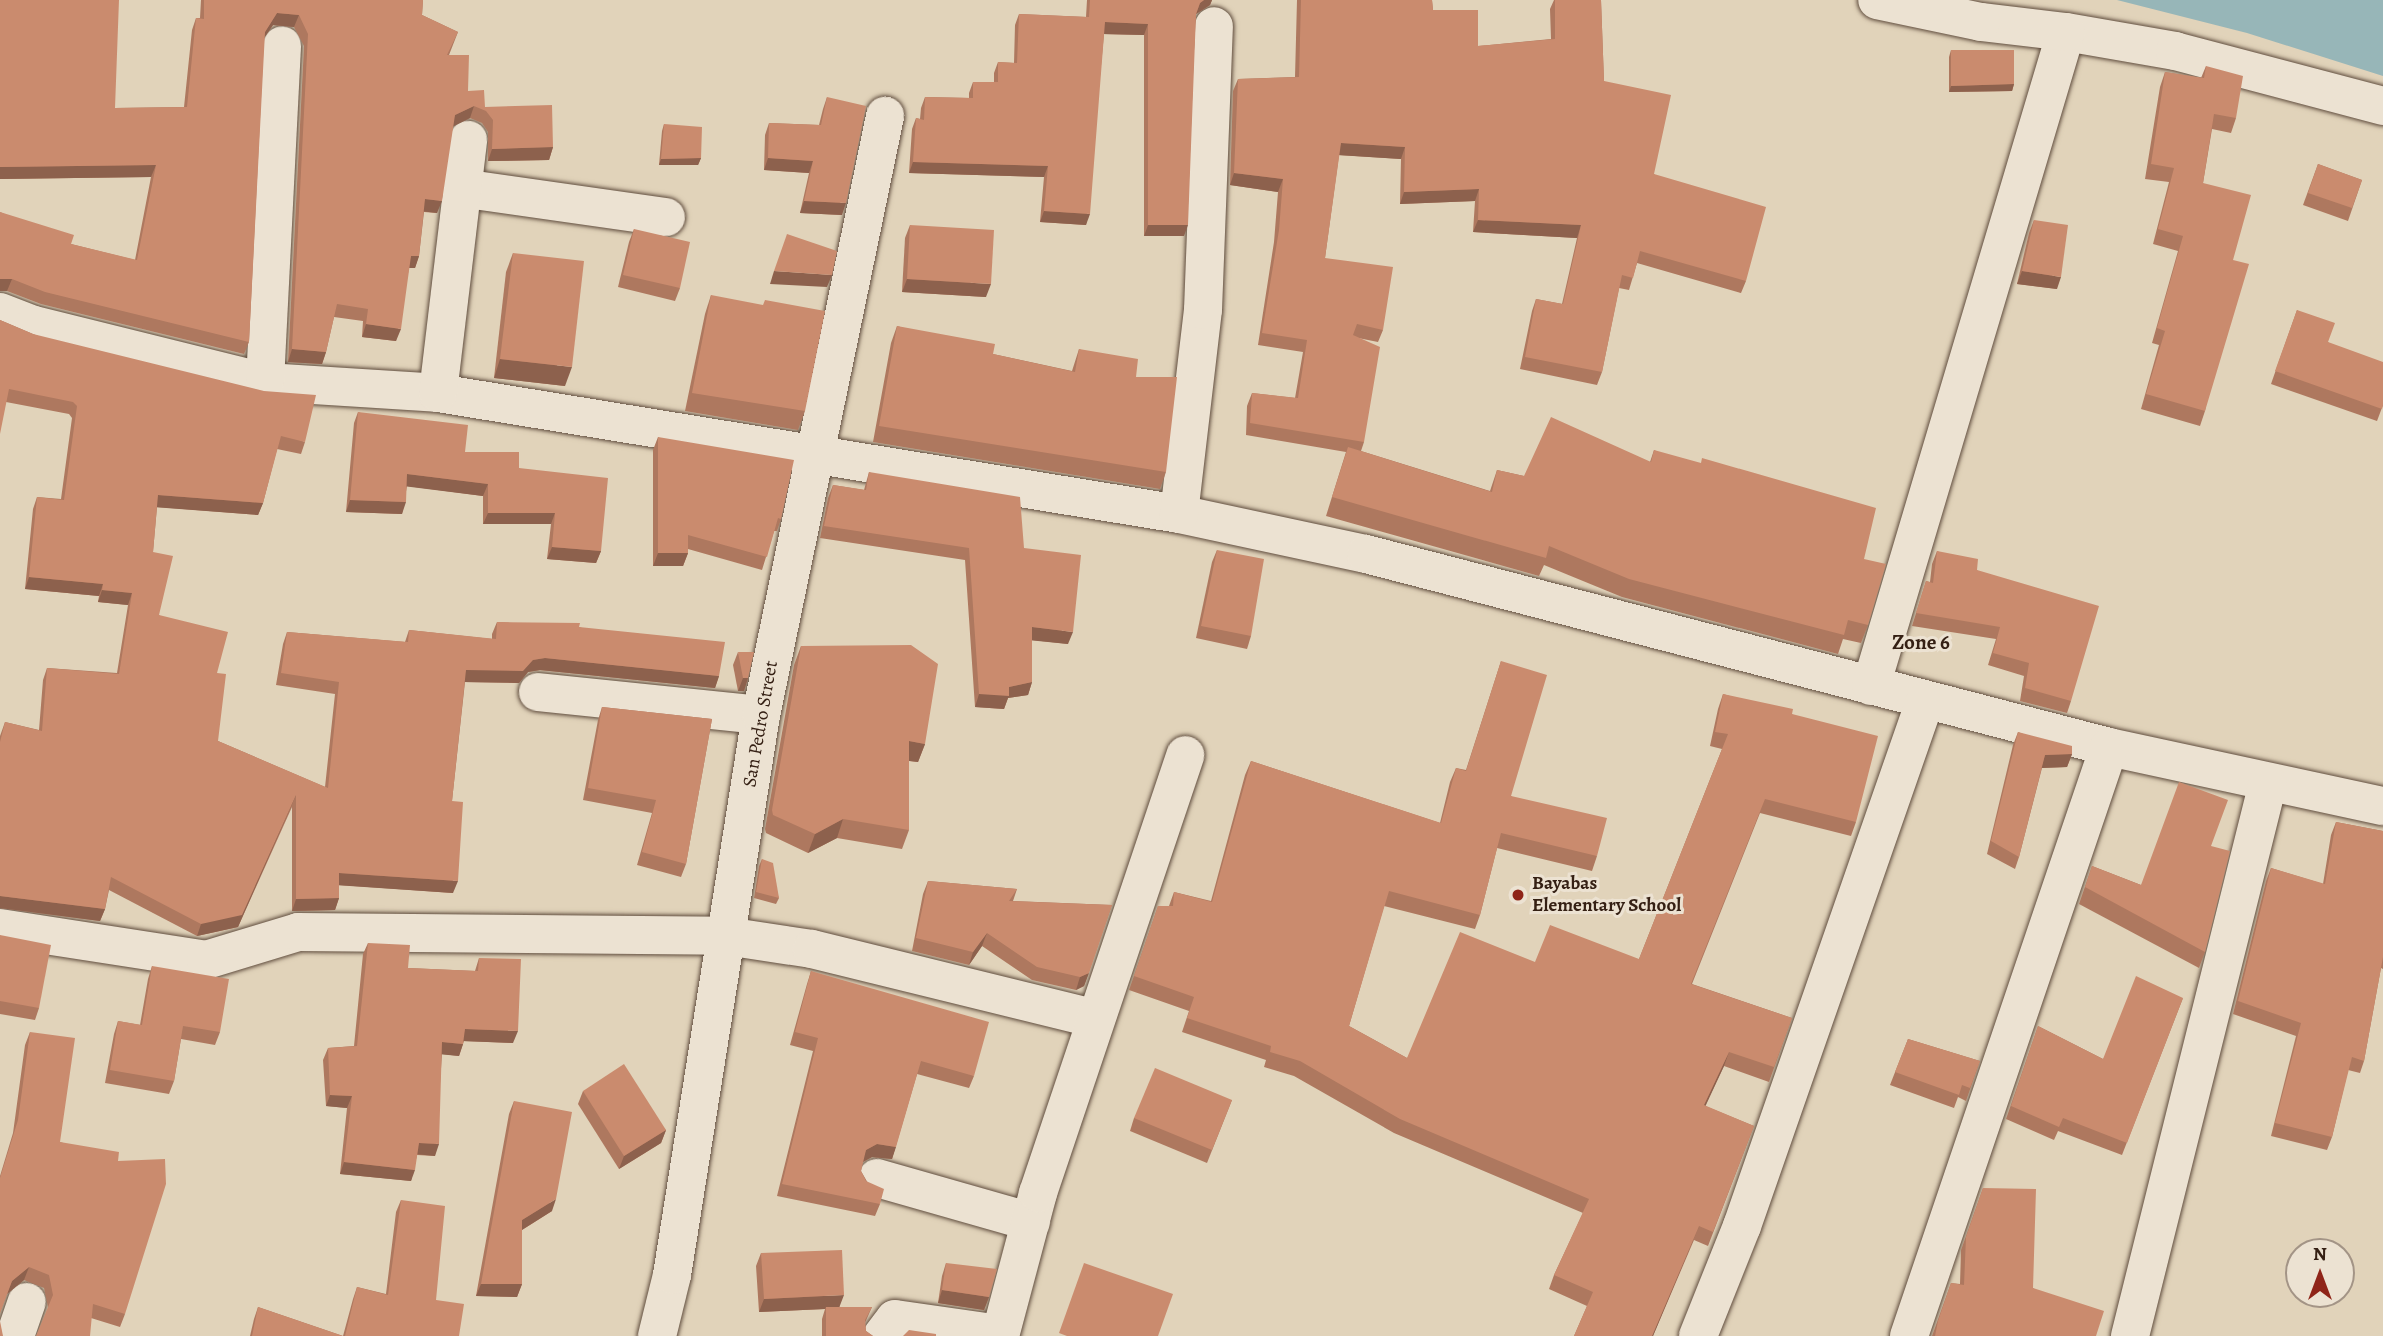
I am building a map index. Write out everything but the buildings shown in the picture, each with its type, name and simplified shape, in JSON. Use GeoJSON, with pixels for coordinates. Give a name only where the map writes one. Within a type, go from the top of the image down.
{"type":"FeatureCollection","features":[{"type":"Feature","properties":{"kind":"street"},"geometry":{"type":"LineString","coordinates":[[1877,0],[1981,22],[2066,32],[2175,51],[2383,106]]}},
{"type":"Feature","properties":{"kind":"street"},"geometry":{"type":"LineString","coordinates":[[1180,514],[1203,310],[1214,26]]}},
{"type":"Feature","properties":{"kind":"street"},"geometry":{"type":"LineString","coordinates":[[1871,686],[2066,32]]}},
{"type":"Feature","properties":{"kind":"street"},"geometry":{"type":"LineString","coordinates":[[265,382],[282,45]]}},
{"type":"Feature","properties":{"kind":"street","name":"San Pedro Street"},"geometry":{"type":"LineString","coordinates":[[657,1336],[672,1275],[761,715],[885,116]]}},
{"type":"Feature","properties":{"kind":"street"},"geometry":{"type":"LineString","coordinates":[[438,393],[468,140]]}},
{"type":"Feature","properties":{"kind":"street"},"geometry":{"type":"LineString","coordinates":[[461,188],[666,217]]}},
{"type":"Feature","properties":{"kind":"street"},"geometry":{"type":"LineString","coordinates":[[0,312],[34,325],[265,382],[438,393],[815,452],[1180,514],[1405,564],[2109,747],[2383,806]]}},
{"type":"Feature","properties":{"kind":"street"},"geometry":{"type":"LineString","coordinates":[[538,692],[761,715]]}},
{"type":"Feature","properties":{"kind":"street"},"geometry":{"type":"LineString","coordinates":[[1698,1336],[1742,1226],[1925,701]]}},
{"type":"Feature","properties":{"kind":"street"},"geometry":{"type":"LineString","coordinates":[[1909,1336],[2109,747]]}},
{"type":"Feature","properties":{"kind":"street"},"geometry":{"type":"LineString","coordinates":[[882,1336],[895,1320],[1000,1335],[1031,1222],[1185,755]]}},
{"type":"Feature","properties":{"kind":"street"},"geometry":{"type":"LineString","coordinates":[[2130,1336],[2268,783]]}},
{"type":"Feature","properties":{"kind":"street"},"geometry":{"type":"LineString","coordinates":[[0,928],[206,960],[298,932],[726,936],[812,949],[1097,1019]]}},
{"type":"Feature","properties":{"kind":"street"},"geometry":{"type":"LineString","coordinates":[[877,1178],[1031,1222]]}},
{"type":"Feature","properties":{"kind":"water"},"geometry":{"type":"Polygon","coordinates":[[[2117,0],[2383,0],[2383,76],[2247,33],[2117,0]]]}},
{"type":"Feature","properties":{"kind":"place","name":"Bayabas Elementary School"},"geometry":{"type":"Point","coordinates":[1518,895]}},
{"type":"Feature","properties":{"kind":"district","name":"Zone 6"},"geometry":{"type":"Point","coordinates":[1921,642]}}]}
